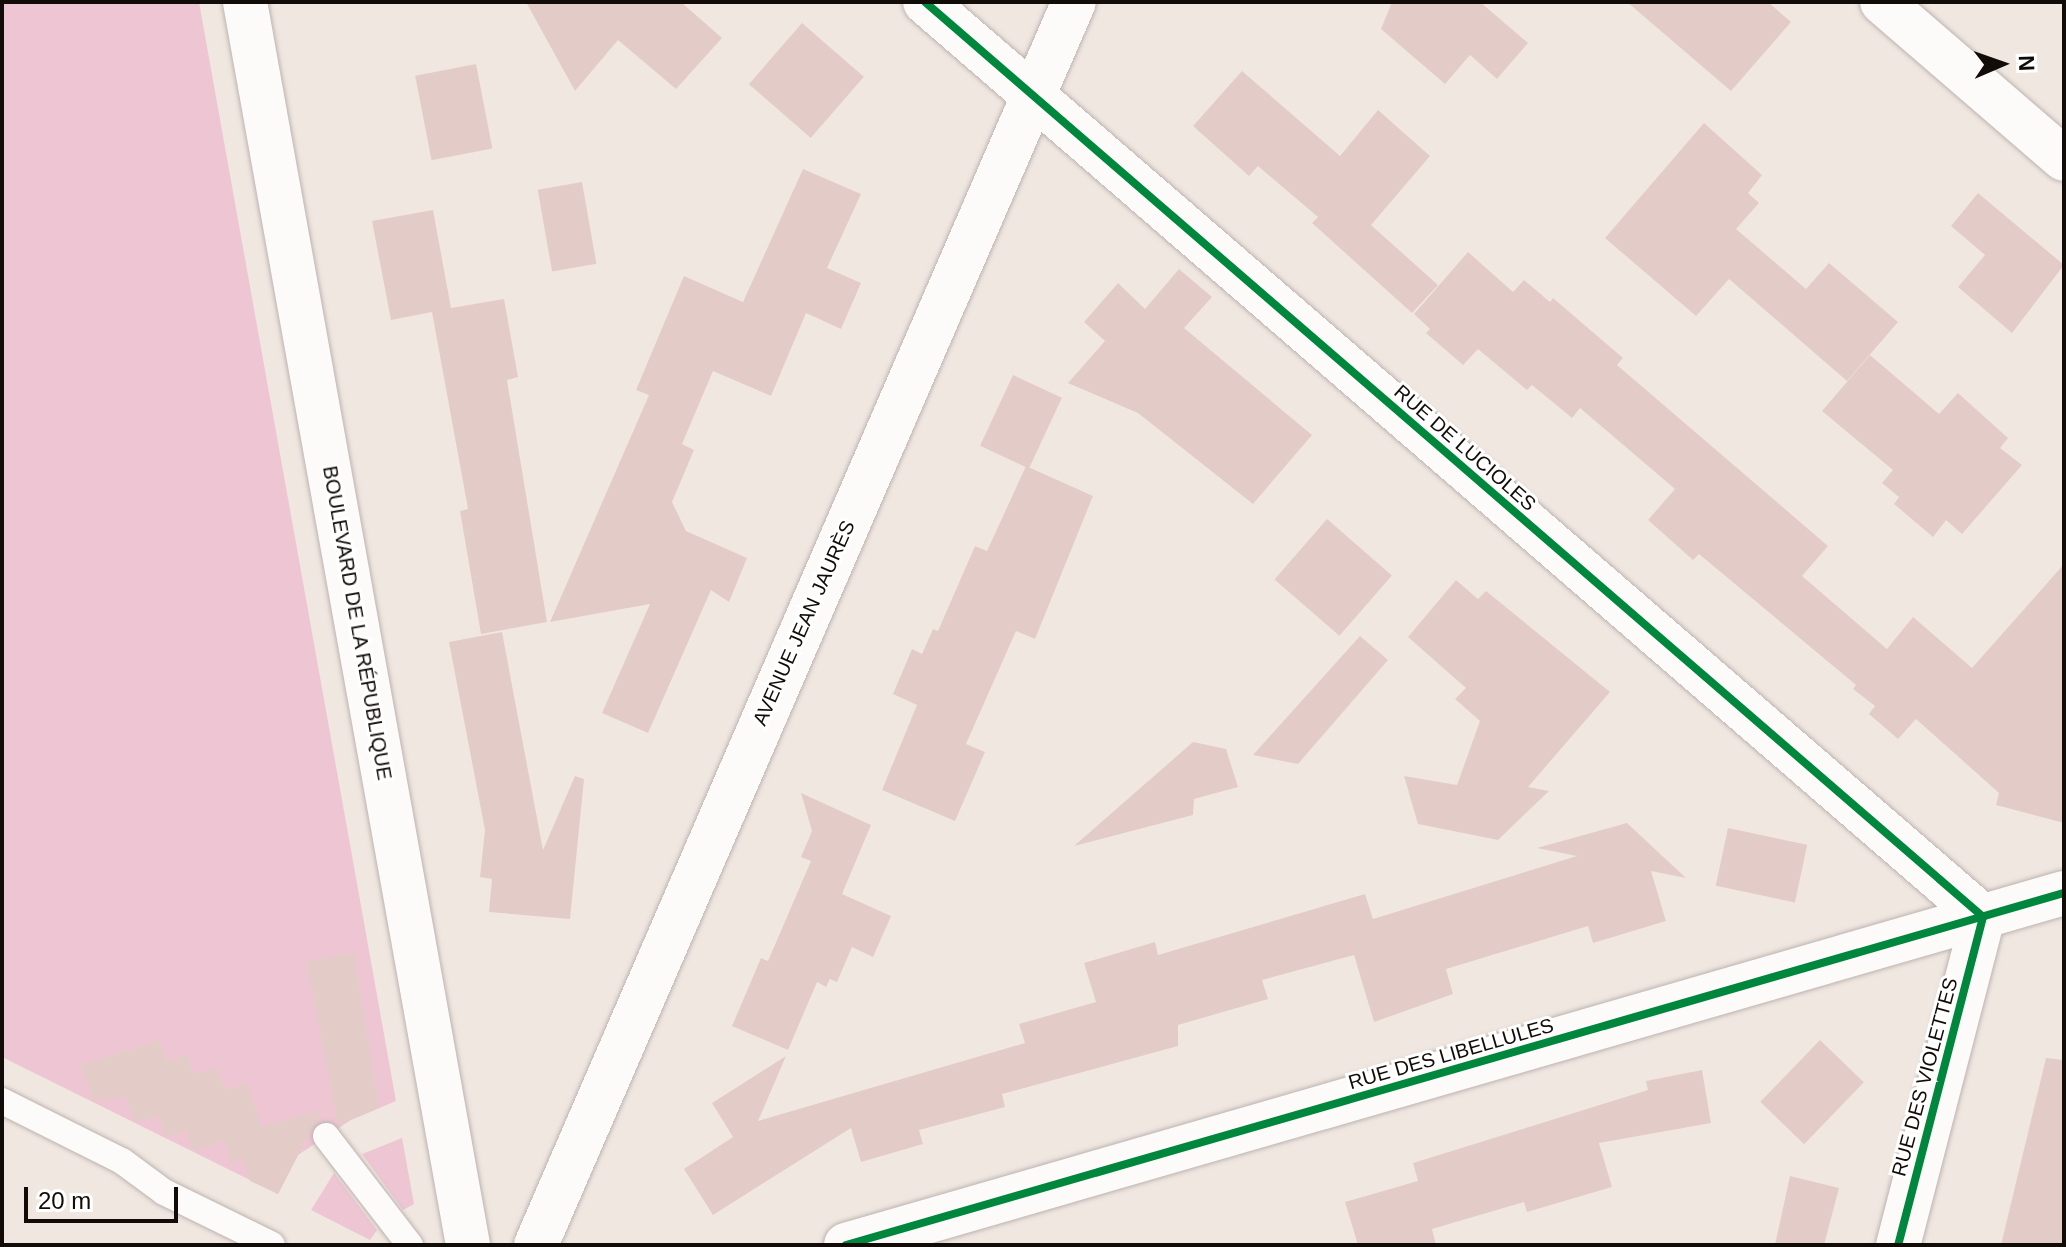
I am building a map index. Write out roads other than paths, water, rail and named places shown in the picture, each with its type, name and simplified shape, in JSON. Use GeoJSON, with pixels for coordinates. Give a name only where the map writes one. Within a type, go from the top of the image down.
{"type":"FeatureCollection","features":[{"type":"Feature","properties":{"kind":"street","name":"BOULEVARD DE LA RÉPUBLIQUE"},"geometry":{"type":"LineString","coordinates":[[245,2],[468,1245]]}},
{"type":"Feature","properties":{"kind":"street","name":"RUE DE LUCIOLES"},"geometry":{"type":"LineString","coordinates":[[925,2],[1983,917]]}},
{"type":"Feature","properties":{"kind":"street","name":"AVENUE JEAN JAURÈS"},"geometry":{"type":"LineString","coordinates":[[536,1245],[1074,2]]}},
{"type":"Feature","properties":{"kind":"street"},"geometry":{"type":"LineString","coordinates":[[1882,2],[2064,159]]}},
{"type":"Feature","properties":{"kind":"street","name":"RUE DES LIBELLULES"},"geometry":{"type":"LineString","coordinates":[[846,1245],[2064,893]]}},
{"type":"Feature","properties":{"kind":"street","name":"RUE DES VIOLETTES"},"geometry":{"type":"LineString","coordinates":[[1898,1245],[1983,917]]}},
{"type":"Feature","properties":{"kind":"lane"},"geometry":{"type":"LineString","coordinates":[[2,1101],[122,1161],[164,1192],[272,1245]]}},
{"type":"Feature","properties":{"kind":"lane"},"geometry":{"type":"LineString","coordinates":[[326,1136],[410,1245]]}}]}
